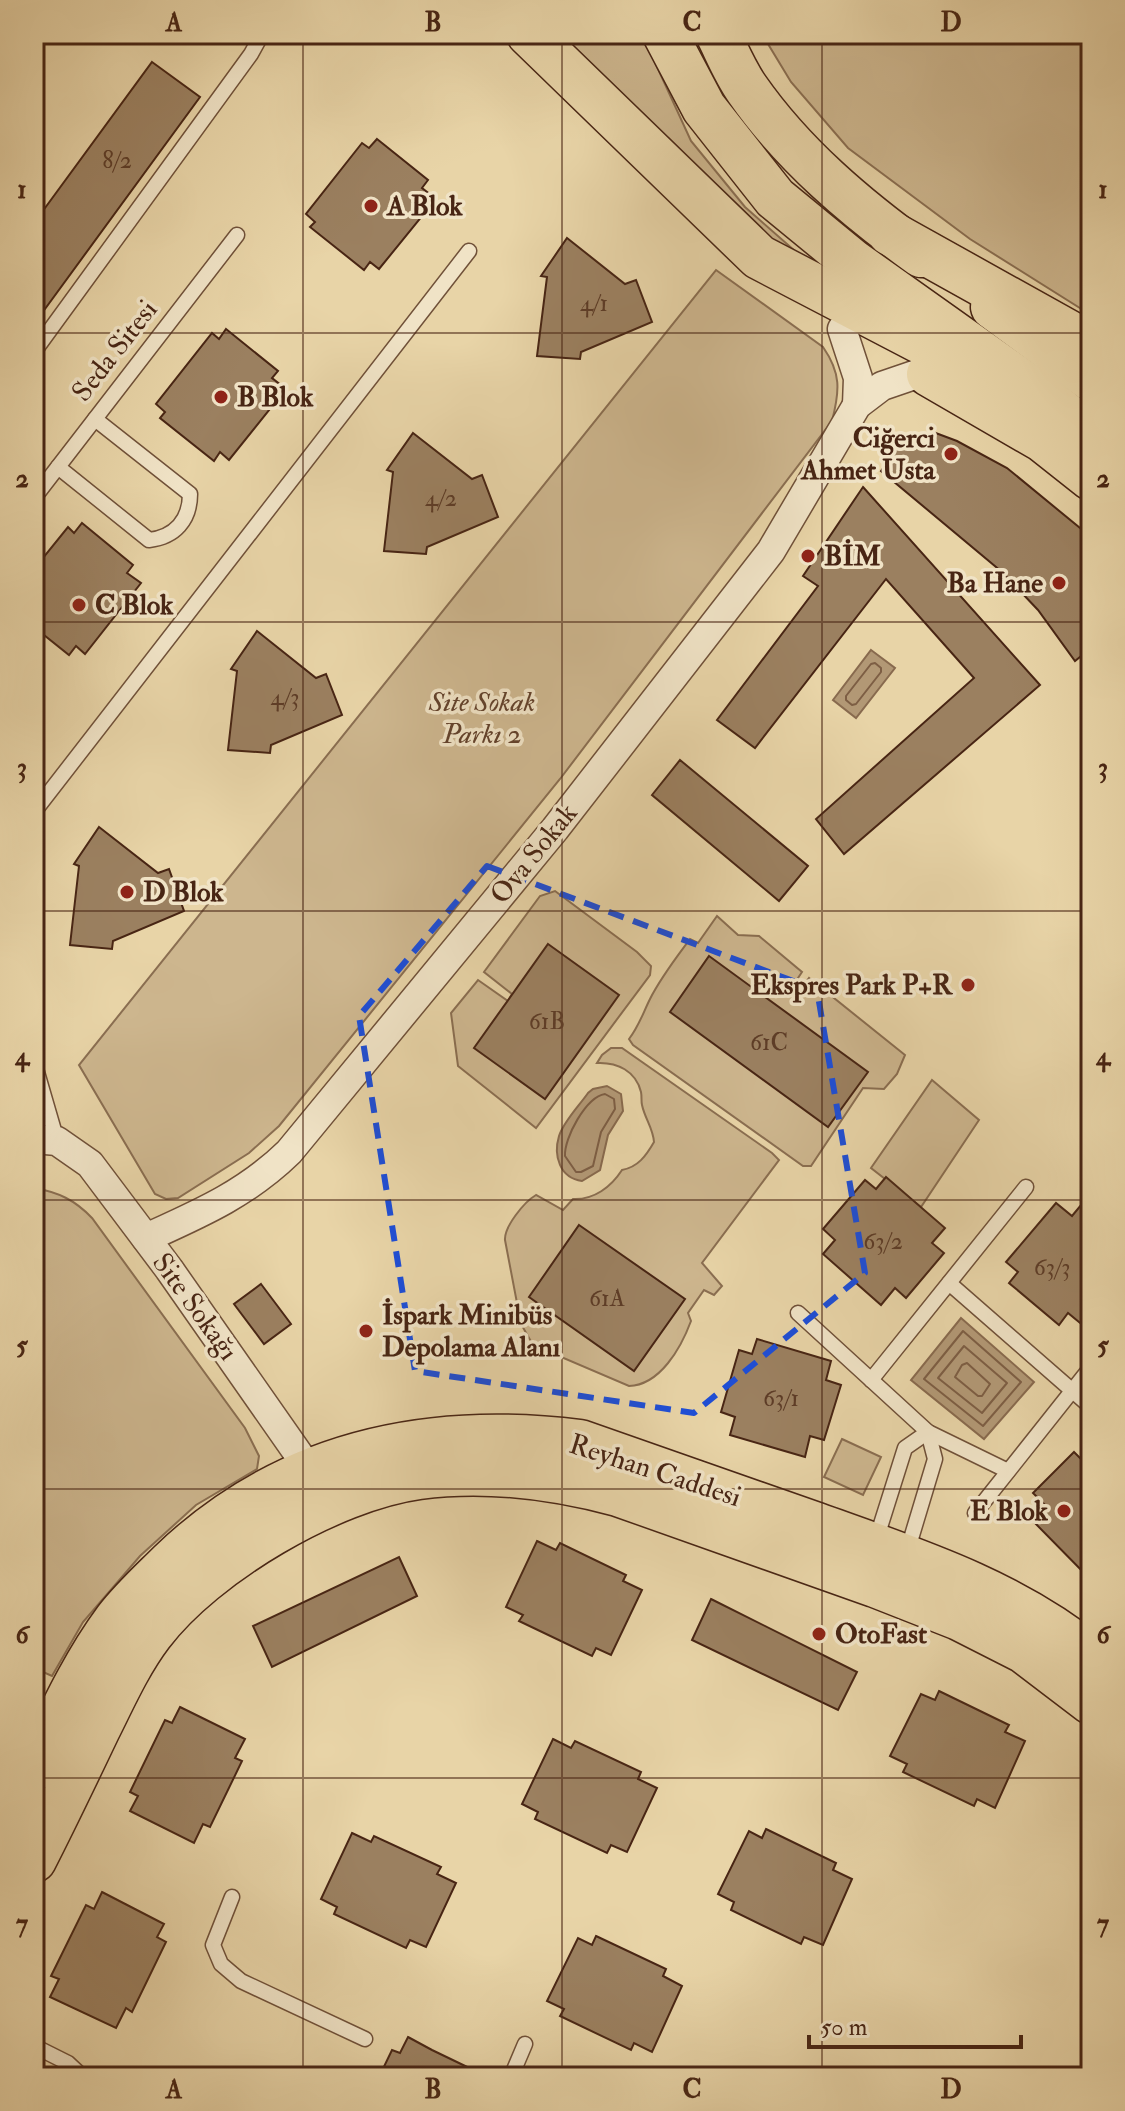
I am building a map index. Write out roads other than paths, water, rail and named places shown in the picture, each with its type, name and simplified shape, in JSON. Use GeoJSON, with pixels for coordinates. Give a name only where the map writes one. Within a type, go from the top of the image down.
{"type":"FeatureCollection","features":[{"type":"Feature","properties":{"kind":"main road"},"geometry":{"type":"LineString","coordinates":[[529,34],[759,257],[918,340],[1046,399]]}},
{"type":"Feature","properties":{"kind":"main road"},"geometry":{"type":"LineString","coordinates":[[665,34],[704,108],[775,198],[853,262],[1046,399],[1091,435]]}},
{"type":"Feature","properties":{"kind":"main road"},"geometry":{"type":"LineString","coordinates":[[718,34],[745,87],[797,152],[890,233],[1091,379]]}},
{"type":"Feature","properties":{"kind":"main road"},"geometry":{"type":"LineString","coordinates":[[598,101],[733,255],[842,329],[1043,440],[1091,478]]}},
{"type":"Feature","properties":{"kind":"main road"},"geometry":{"type":"LineString","coordinates":[[890,233],[1091,345]]}},
{"type":"Feature","properties":{"kind":"main road","name":"Reyhan Caddesi"},"geometry":{"type":"LineString","coordinates":[[34,1769],[95,1651],[118,1618],[146,1587],[210,1527],[253,1498],[322,1487],[372,1490],[418,1477],[492,1475],[576,1483],[885,1559],[989,1592],[1091,1655]]}},
{"type":"Feature","properties":{"kind":"main road","name":"Reyhan Caddesi"},"geometry":{"type":"LineString","coordinates":[[34,1860],[46,1804],[151,1634],[182,1600],[219,1567],[259,1540],[322,1487]]}},
{"type":"Feature","properties":{"kind":"main road","name":"Reyhan Caddesi"},"geometry":{"type":"LineString","coordinates":[[885,1559],[959,1618],[1024,1651],[1091,1702]]}},
{"type":"Feature","properties":{"kind":"street"},"geometry":{"type":"LineString","coordinates":[[842,329],[858,378],[857,405]]}},
{"type":"Feature","properties":{"kind":"street","name":"Ova Sokak"},"geometry":{"type":"LineString","coordinates":[[146,1238],[235,1196],[266,1174],[289,1152],[555,829],[771,551],[857,405],[882,386],[923,372]]}},
{"type":"Feature","properties":{"kind":"street","name":"Site Sokağı"},"geometry":{"type":"LineString","coordinates":[[46,1140],[90,1164],[322,1487]]}},
{"type":"Feature","properties":{"kind":"lane"},"geometry":{"type":"LineString","coordinates":[[34,352],[251,54],[262,34]]}},
{"type":"Feature","properties":{"kind":"lane","name":"Seda Sitesi"},"geometry":{"type":"LineString","coordinates":[[34,498],[237,235]]}},
{"type":"Feature","properties":{"kind":"lane"},"geometry":{"type":"LineString","coordinates":[[34,812],[469,251]]}},
{"type":"Feature","properties":{"kind":"lane"},"geometry":{"type":"LineString","coordinates":[[58,467],[149,540],[168,536],[182,524],[188,515],[190,494],[95,419]]}},
{"type":"Feature","properties":{"kind":"lane"},"geometry":{"type":"LineString","coordinates":[[34,1062],[46,1140]]}},
{"type":"Feature","properties":{"kind":"lane"},"geometry":{"type":"LineString","coordinates":[[871,1380],[1026,1187]]}},
{"type":"Feature","properties":{"kind":"lane"},"geometry":{"type":"LineString","coordinates":[[949,1283],[1091,1407]]}},
{"type":"Feature","properties":{"kind":"lane"},"geometry":{"type":"LineString","coordinates":[[798,1313],[928,1432],[1008,1471]]}},
{"type":"Feature","properties":{"kind":"lane"},"geometry":{"type":"LineString","coordinates":[[975,1513],[1091,1367]]}},
{"type":"Feature","properties":{"kind":"lane"},"geometry":{"type":"LineString","coordinates":[[885,1559],[935,1459],[928,1432]]}},
{"type":"Feature","properties":{"kind":"lane"},"geometry":{"type":"LineString","coordinates":[[885,1559],[905,1448],[928,1432]]}},
{"type":"Feature","properties":{"kind":"lane"},"geometry":{"type":"LineString","coordinates":[[232,1897],[213,1945],[221,1964],[241,1981],[365,2039]]}},
{"type":"Feature","properties":{"kind":"lane"},"geometry":{"type":"LineString","coordinates":[[511,2077],[525,2044]]}},
{"type":"Feature","properties":{"kind":"lane"},"geometry":{"type":"LineString","coordinates":[[34,2046],[68,2063],[83,2077]]}},
{"type":"Feature","properties":{"kind":"water"},"geometry":{"type":"Polygon","coordinates":[[[871,650],[895,668],[856,718],[833,700],[871,650]]]}},
{"type":"Feature","properties":{"kind":"water"},"geometry":{"type":"Polygon","coordinates":[[[607,1086],[621,1094],[623,1111],[608,1135],[600,1170],[582,1181],[574,1179],[563,1171],[558,1158],[557,1144],[561,1130],[588,1093],[607,1086]]]}},
{"type":"Feature","properties":{"kind":"water"},"geometry":{"type":"Polygon","coordinates":[[[961,1318],[1034,1382],[984,1439],[911,1380],[961,1318]]]}},
{"type":"Feature","properties":{"kind":"place","name":"A Blok"},"geometry":{"type":"Point","coordinates":[371,206]}},
{"type":"Feature","properties":{"kind":"place","name":"B Blok"},"geometry":{"type":"Point","coordinates":[221,397]}},
{"type":"Feature","properties":{"kind":"place","name":"Ciğerci Ahmet Usta"},"geometry":{"type":"Point","coordinates":[951,454]}},
{"type":"Feature","properties":{"kind":"place","name":"BİM"},"geometry":{"type":"Point","coordinates":[808,556]}},
{"type":"Feature","properties":{"kind":"place","name":"Ba Hane"},"geometry":{"type":"Point","coordinates":[1059,583]}},
{"type":"Feature","properties":{"kind":"place","name":"C Blok"},"geometry":{"type":"Point","coordinates":[79,605]}},
{"type":"Feature","properties":{"kind":"place","name":"D Blok"},"geometry":{"type":"Point","coordinates":[127,892]}},
{"type":"Feature","properties":{"kind":"place","name":"Ekspres Park P+R"},"geometry":{"type":"Point","coordinates":[968,985]}},
{"type":"Feature","properties":{"kind":"place","name":"İspark Minibüs Depolama Alanı"},"geometry":{"type":"Point","coordinates":[366,1331]}},
{"type":"Feature","properties":{"kind":"place","name":"E Blok"},"geometry":{"type":"Point","coordinates":[1064,1511]}},
{"type":"Feature","properties":{"kind":"place","name":"OtoFast"},"geometry":{"type":"Point","coordinates":[819,1634]}},
{"type":"Feature","properties":{"kind":"park label","name":"Site Sokak Parkı 2"},"geometry":{"type":"Point","coordinates":[482,718]}}]}
